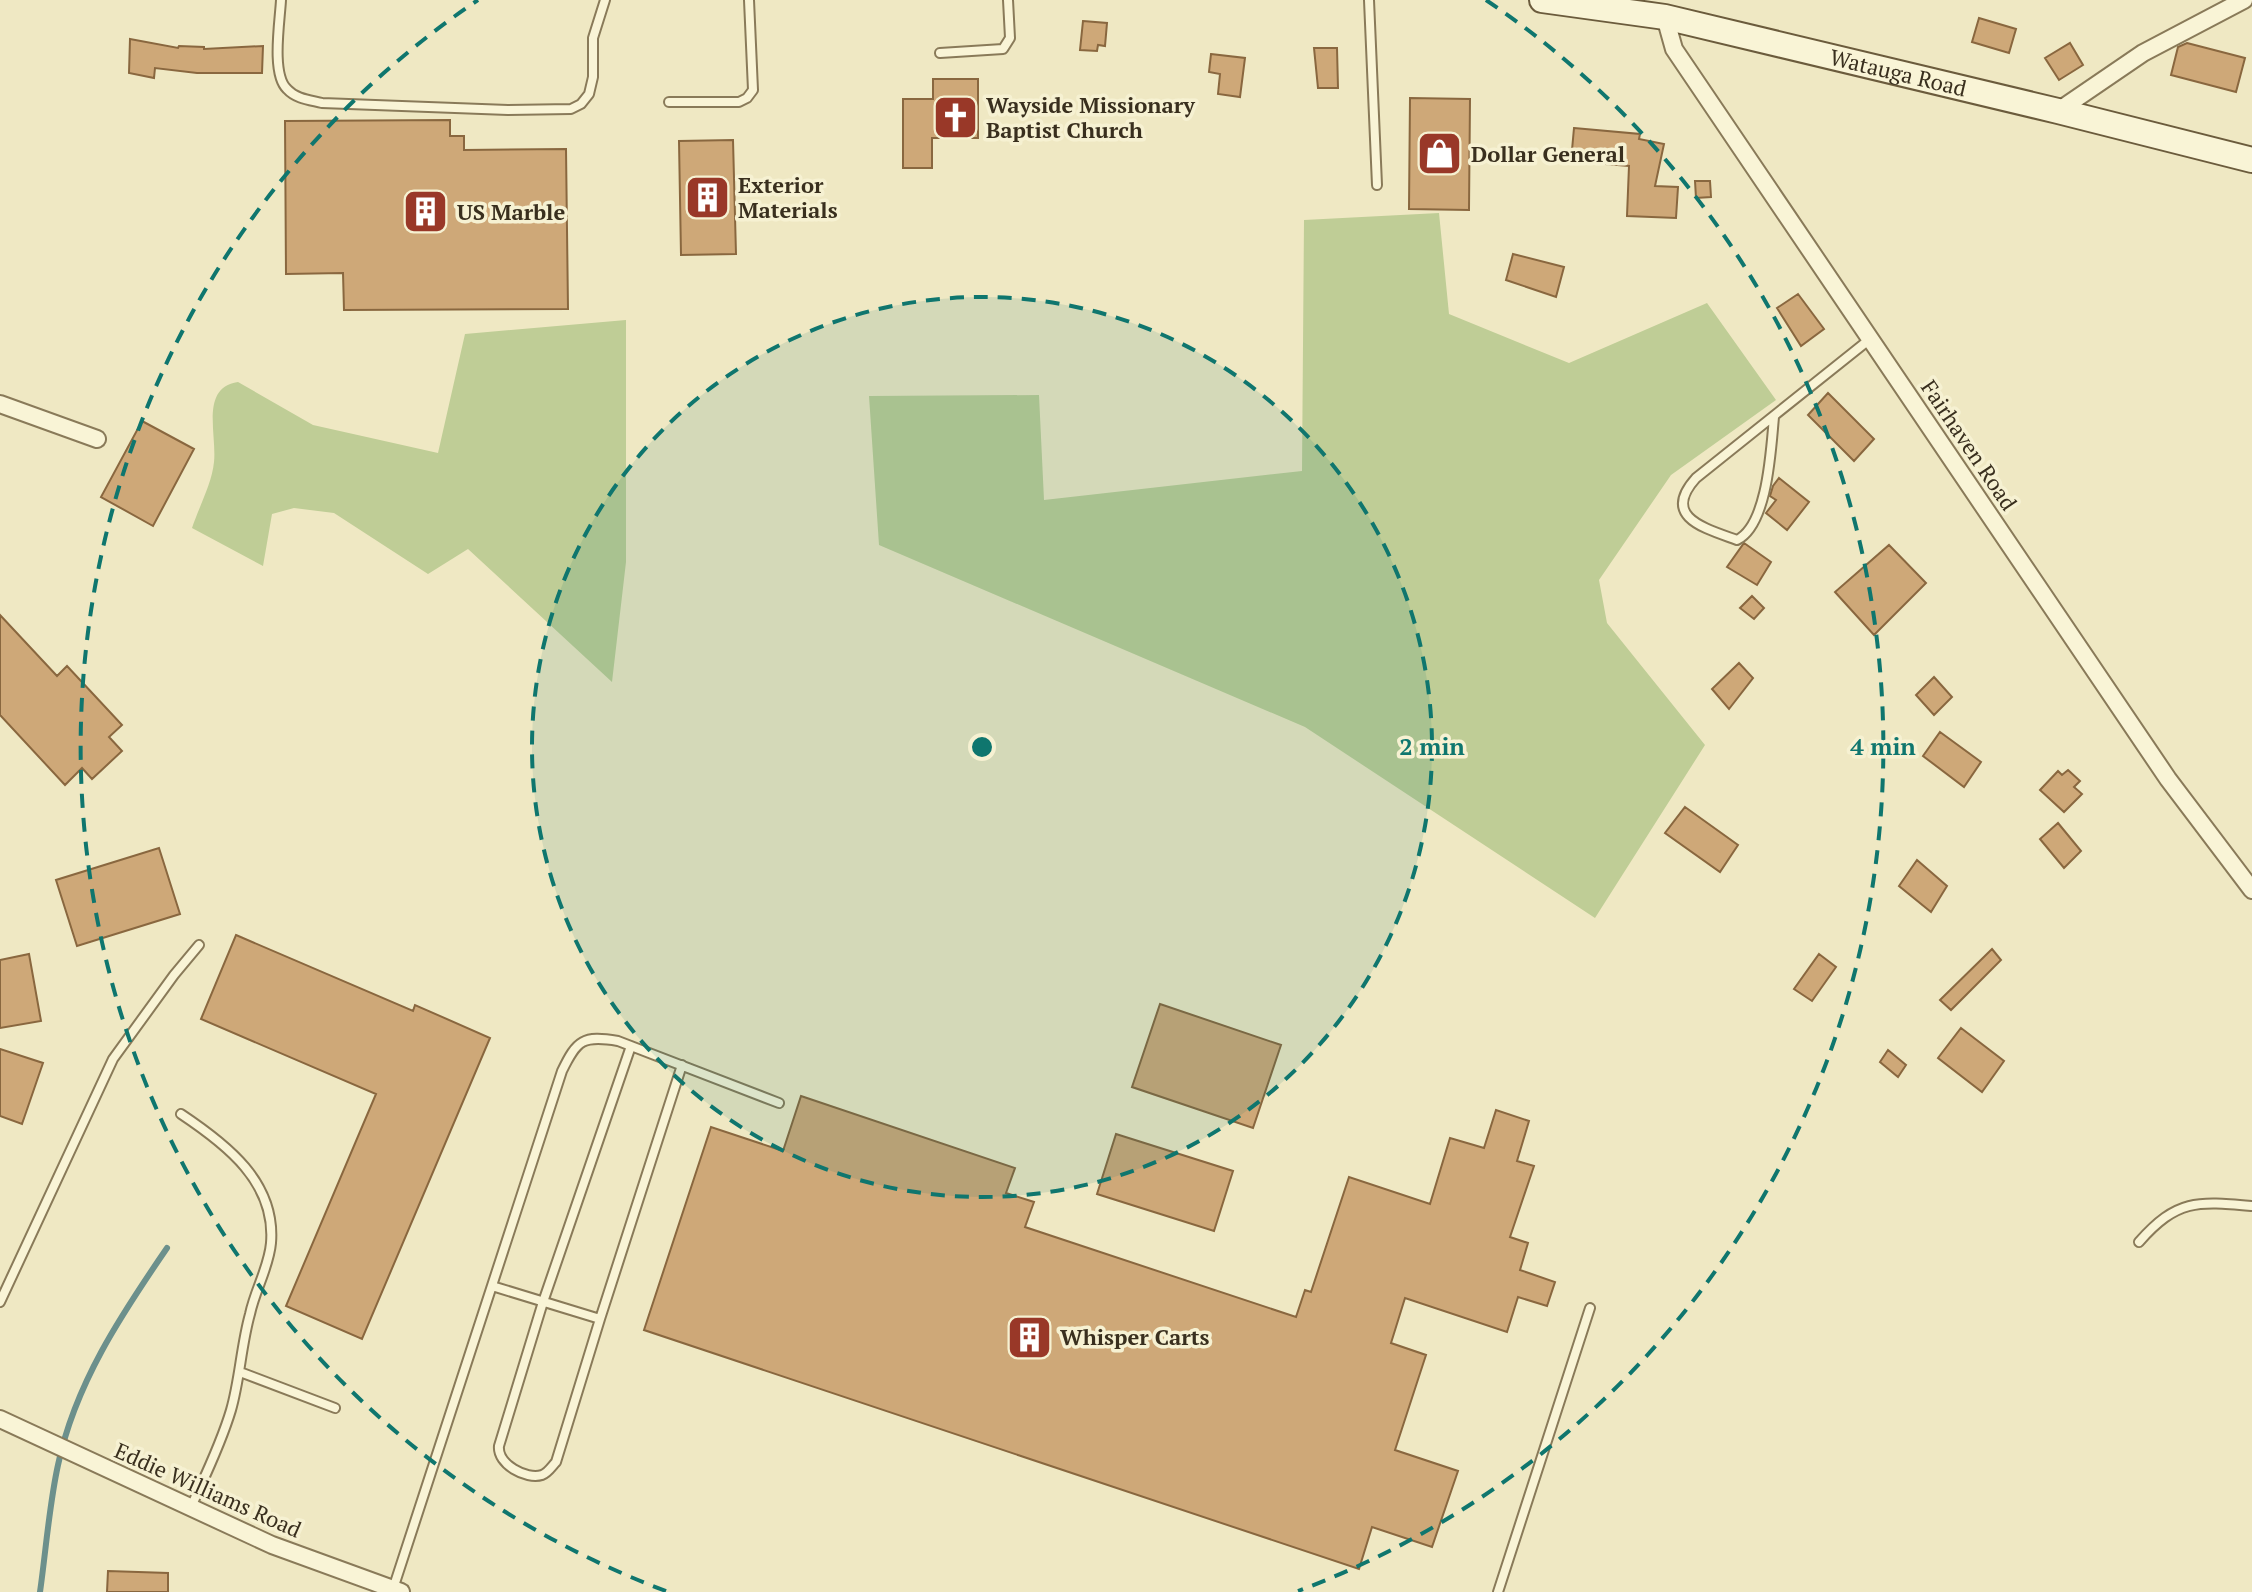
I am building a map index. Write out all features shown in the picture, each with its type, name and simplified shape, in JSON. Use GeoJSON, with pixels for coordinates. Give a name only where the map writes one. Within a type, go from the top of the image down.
{"type":"FeatureCollection","features":[{"type":"Feature","properties":{"kind":"main road","name":"Watauga Road"},"geometry":{"type":"LineString","coordinates":[[1542,0],[1665,17],[2252,160]]}},
{"type":"Feature","properties":{"kind":"street"},"geometry":{"type":"LineString","coordinates":[[2058,111],[2143,53],[2244,0]]}},
{"type":"Feature","properties":{"kind":"street","name":"Fairhaven Road"},"geometry":{"type":"LineString","coordinates":[[1665,17],[1674,49],[2168,779],[2252,890]]}},
{"type":"Feature","properties":{"kind":"street"},"geometry":{"type":"LineString","coordinates":[[0,404],[97,439]]}},
{"type":"Feature","properties":{"kind":"street","name":"Eddie Williams Road"},"geometry":{"type":"LineString","coordinates":[[0,1419],[272,1545],[397,1591]]}},
{"type":"Feature","properties":{"kind":"lane"},"geometry":{"type":"LineString","coordinates":[[281,0],[278,73],[288,91],[299,98],[322,103],[508,110],[571,109],[581,104],[589,94],[593,77],[593,38],[605,0]]}},
{"type":"Feature","properties":{"kind":"lane"},"geometry":{"type":"LineString","coordinates":[[669,102],[739,102],[747,98],[753,90],[749,0]]}},
{"type":"Feature","properties":{"kind":"lane"},"geometry":{"type":"LineString","coordinates":[[940,53],[1003,49],[1010,38],[1008,0]]}},
{"type":"Feature","properties":{"kind":"lane"},"geometry":{"type":"LineString","coordinates":[[1369,0],[1377,185]]}},
{"type":"Feature","properties":{"kind":"lane"},"geometry":{"type":"LineString","coordinates":[[1774,417],[1766,487],[1746,536],[1737,540],[1709,530],[1684,513],[1681,502],[1696,478],[1870,338]]}},
{"type":"Feature","properties":{"kind":"lane"},"geometry":{"type":"LineString","coordinates":[[0,1302],[113,1059],[199,945]]}},
{"type":"Feature","properties":{"kind":"lane"},"geometry":{"type":"LineString","coordinates":[[397,1591],[492,1286],[562,1071],[572,1051],[585,1039],[599,1038],[631,1046],[779,1103]]}},
{"type":"Feature","properties":{"kind":"lane"},"geometry":{"type":"LineString","coordinates":[[631,1046],[543,1302],[498,1453],[503,1462],[512,1468],[537,1476],[544,1474],[556,1462],[682,1065]]}},
{"type":"Feature","properties":{"kind":"lane"},"geometry":{"type":"LineString","coordinates":[[181,1114],[216,1137],[251,1174],[264,1196],[270,1219],[271,1244],[249,1314],[230,1412],[191,1508]]}},
{"type":"Feature","properties":{"kind":"lane"},"geometry":{"type":"LineString","coordinates":[[2139,1242],[2160,1219],[2185,1206],[2252,1206]]}},
{"type":"Feature","properties":{"kind":"lane"},"geometry":{"type":"LineString","coordinates":[[492,1286],[600,1319]]}},
{"type":"Feature","properties":{"kind":"lane"},"geometry":{"type":"LineString","coordinates":[[1498,1592],[1590,1308]]}},
{"type":"Feature","properties":{"kind":"lane"},"geometry":{"type":"LineString","coordinates":[[240,1372],[335,1408]]}},
{"type":"Feature","properties":{"kind":"green space"},"geometry":{"type":"Polygon","coordinates":[[[1439,213],[1449,314],[1569,363],[1707,303],[1776,400],[1671,475],[1599,580],[1607,623],[1705,745],[1595,918],[1305,727],[879,545],[869,396],[1039,395],[1044,500],[1302,471],[1304,220],[1439,213]]]}},
{"type":"Feature","properties":{"kind":"green space"},"geometry":{"type":"Polygon","coordinates":[[[626,320],[626,562],[612,682],[468,549],[428,574],[334,513],[294,508],[272,514],[263,566],[192,528],[213,470],[214,402],[226,386],[238,382],[313,425],[438,453],[465,334],[626,320]]]}},
{"type":"Feature","properties":{"kind":"building"},"geometry":{"type":"Polygon","coordinates":[[[1979,18],[2016,29],[2009,53],[1972,42],[1979,18]]]}},
{"type":"Feature","properties":{"kind":"building"},"geometry":{"type":"Polygon","coordinates":[[[1083,21],[1107,23],[1105,46],[1098,45],[1097,51],[1080,50],[1083,21]]]}},
{"type":"Feature","properties":{"kind":"building"},"geometry":{"type":"Polygon","coordinates":[[[130,39],[178,48],[263,46],[262,73],[197,73],[155,68],[154,78],[129,73],[130,39]]]}},
{"type":"Feature","properties":{"kind":"building"},"geometry":{"type":"Polygon","coordinates":[[[2070,43],[2083,65],[2059,80],[2045,58],[2070,43]]]}},
{"type":"Feature","properties":{"kind":"building"},"geometry":{"type":"Polygon","coordinates":[[[2187,43],[2245,58],[2236,92],[2171,75],[2178,47],[2187,43]]]}},
{"type":"Feature","properties":{"kind":"building"},"geometry":{"type":"Polygon","coordinates":[[[1314,48],[1337,48],[1338,88],[1318,88],[1314,48]]]}},
{"type":"Feature","properties":{"kind":"building"},"geometry":{"type":"Polygon","coordinates":[[[1211,54],[1245,58],[1240,97],[1218,94],[1220,74],[1209,72],[1211,54]]]}},
{"type":"Feature","properties":{"kind":"building"},"geometry":{"type":"Polygon","coordinates":[[[933,79],[978,79],[978,138],[932,138],[932,168],[903,168],[903,99],[933,99],[933,79]]]}},
{"type":"Feature","properties":{"kind":"building","name":"Dollar General"},"geometry":{"type":"Polygon","coordinates":[[[1410,98],[1470,99],[1469,210],[1409,209],[1410,98]]]}},
{"type":"Feature","properties":{"kind":"building","name":"US Marble"},"geometry":{"type":"Polygon","coordinates":[[[450,120],[450,136],[464,136],[464,150],[566,149],[568,309],[344,310],[343,273],[286,274],[285,121],[450,120]]]}},
{"type":"Feature","properties":{"kind":"building"},"geometry":{"type":"Polygon","coordinates":[[[1574,128],[1640,134],[1639,139],[1664,144],[1655,186],[1678,187],[1676,218],[1627,216],[1629,166],[1571,161],[1574,128]]]}},
{"type":"Feature","properties":{"kind":"building","name":"Exterior Materials"},"geometry":{"type":"Polygon","coordinates":[[[733,140],[736,254],[681,255],[679,141],[733,140]]]}},
{"type":"Feature","properties":{"kind":"building"},"geometry":{"type":"Polygon","coordinates":[[[1695,181],[1710,181],[1711,197],[1696,198],[1695,181]]]}},
{"type":"Feature","properties":{"kind":"building"},"geometry":{"type":"Polygon","coordinates":[[[1513,254],[1564,267],[1556,297],[1506,280],[1513,254]]]}},
{"type":"Feature","properties":{"kind":"building"},"geometry":{"type":"Polygon","coordinates":[[[1798,294],[1824,329],[1801,346],[1777,308],[1798,294]]]}},
{"type":"Feature","properties":{"kind":"building"},"geometry":{"type":"Polygon","coordinates":[[[1828,393],[1874,439],[1854,461],[1808,415],[1828,393]]]}},
{"type":"Feature","properties":{"kind":"building"},"geometry":{"type":"Polygon","coordinates":[[[142,421],[194,449],[153,526],[101,497],[142,421]]]}},
{"type":"Feature","properties":{"kind":"building"},"geometry":{"type":"Polygon","coordinates":[[[1779,478],[1809,502],[1787,530],[1766,513],[1776,500],[1770,496],[1779,478]]]}},
{"type":"Feature","properties":{"kind":"building"},"geometry":{"type":"Polygon","coordinates":[[[1744,543],[1771,562],[1757,585],[1727,567],[1744,543]]]}},
{"type":"Feature","properties":{"kind":"building"},"geometry":{"type":"Polygon","coordinates":[[[1889,545],[1926,583],[1874,635],[1835,592],[1889,545]]]}},
{"type":"Feature","properties":{"kind":"building"},"geometry":{"type":"Polygon","coordinates":[[[1752,596],[1764,608],[1754,619],[1740,608],[1752,596]]]}},
{"type":"Feature","properties":{"kind":"building"},"geometry":{"type":"Polygon","coordinates":[[[0,615],[57,676],[67,666],[122,725],[109,737],[122,751],[92,779],[82,768],[65,785],[0,715],[0,615]]]}},
{"type":"Feature","properties":{"kind":"building"},"geometry":{"type":"Polygon","coordinates":[[[1739,663],[1753,678],[1729,709],[1712,689],[1739,663]]]}},
{"type":"Feature","properties":{"kind":"building"},"geometry":{"type":"Polygon","coordinates":[[[1934,677],[1952,697],[1934,715],[1916,695],[1934,677]]]}},
{"type":"Feature","properties":{"kind":"building"},"geometry":{"type":"Polygon","coordinates":[[[1940,732],[1981,762],[1964,787],[1923,756],[1940,732]]]}},
{"type":"Feature","properties":{"kind":"building"},"geometry":{"type":"Polygon","coordinates":[[[2068,770],[2080,781],[2074,787],[2082,794],[2064,812],[2040,790],[2058,771],[2062,775],[2068,770]]]}},
{"type":"Feature","properties":{"kind":"building"},"geometry":{"type":"Polygon","coordinates":[[[1685,807],[1738,845],[1720,872],[1665,833],[1685,807]]]}},
{"type":"Feature","properties":{"kind":"building"},"geometry":{"type":"Polygon","coordinates":[[[2058,823],[2081,851],[2064,868],[2040,839],[2058,823]]]}},
{"type":"Feature","properties":{"kind":"building"},"geometry":{"type":"Polygon","coordinates":[[[159,848],[180,914],[77,946],[56,880],[159,848]]]}},
{"type":"Feature","properties":{"kind":"building"},"geometry":{"type":"Polygon","coordinates":[[[1917,860],[1947,886],[1931,912],[1899,886],[1917,860]]]}},
{"type":"Feature","properties":{"kind":"building"},"geometry":{"type":"Polygon","coordinates":[[[236,935],[413,1011],[415,1005],[490,1038],[362,1339],[286,1306],[376,1094],[201,1019],[236,935]]]}},
{"type":"Feature","properties":{"kind":"building"},"geometry":{"type":"Polygon","coordinates":[[[1992,949],[2001,960],[1951,1010],[1940,1000],[1992,949]]]}},
{"type":"Feature","properties":{"kind":"building"},"geometry":{"type":"Polygon","coordinates":[[[29,954],[41,1021],[0,1028],[0,960],[29,954]]]}},
{"type":"Feature","properties":{"kind":"building"},"geometry":{"type":"Polygon","coordinates":[[[1819,954],[1836,967],[1812,1001],[1794,989],[1819,954]]]}},
{"type":"Feature","properties":{"kind":"building"},"geometry":{"type":"Polygon","coordinates":[[[1160,1004],[1281,1045],[1253,1128],[1132,1087],[1160,1004]]]}},
{"type":"Feature","properties":{"kind":"building"},"geometry":{"type":"Polygon","coordinates":[[[1961,1028],[2004,1061],[1982,1092],[1938,1058],[1961,1028]]]}},
{"type":"Feature","properties":{"kind":"building"},"geometry":{"type":"Polygon","coordinates":[[[0,1049],[43,1063],[22,1124],[0,1116],[0,1049]]]}},
{"type":"Feature","properties":{"kind":"building"},"geometry":{"type":"Polygon","coordinates":[[[1888,1050],[1906,1065],[1898,1077],[1880,1062],[1888,1050]]]}},
{"type":"Feature","properties":{"kind":"building","name":"Whisper Carts"},"geometry":{"type":"Polygon","coordinates":[[[801,1096],[1015,1168],[1006,1193],[1034,1202],[1025,1227],[1296,1317],[1305,1290],[1311,1292],[1349,1177],[1430,1204],[1450,1138],[1484,1148],[1496,1110],[1529,1121],[1517,1161],[1534,1166],[1510,1237],[1528,1243],[1520,1270],[1555,1282],[1547,1306],[1518,1297],[1507,1332],[1405,1298],[1391,1343],[1426,1355],[1395,1450],[1458,1471],[1432,1547],[1372,1527],[1359,1569],[644,1330],[711,1127],[783,1151],[801,1096]]]}},
{"type":"Feature","properties":{"kind":"building"},"geometry":{"type":"Polygon","coordinates":[[[1116,1134],[1233,1171],[1214,1231],[1097,1194],[1116,1134]]]}},
{"type":"Feature","properties":{"kind":"building"},"geometry":{"type":"Polygon","coordinates":[[[108,1571],[168,1573],[168,1592],[107,1592],[108,1571]]]}},
{"type":"Feature","properties":{"kind":"waterway"},"geometry":{"type":"LineString","coordinates":[[40,1592],[55,1481],[76,1406],[102,1351],[167,1248]]}},
{"type":"Feature","properties":{"kind":"place","name":"Wayside Missionary Baptist Church"},"geometry":{"type":"Point","coordinates":[955,118]}},
{"type":"Feature","properties":{"kind":"place","name":"Dollar General"},"geometry":{"type":"Point","coordinates":[1440,154]}},
{"type":"Feature","properties":{"kind":"place","name":"Exterior Materials"},"geometry":{"type":"Point","coordinates":[707,198]}},
{"type":"Feature","properties":{"kind":"place","name":"US Marble"},"geometry":{"type":"Point","coordinates":[426,212]}},
{"type":"Feature","properties":{"kind":"place","name":"Whisper Carts"},"geometry":{"type":"Point","coordinates":[1029,1337]}}]}
